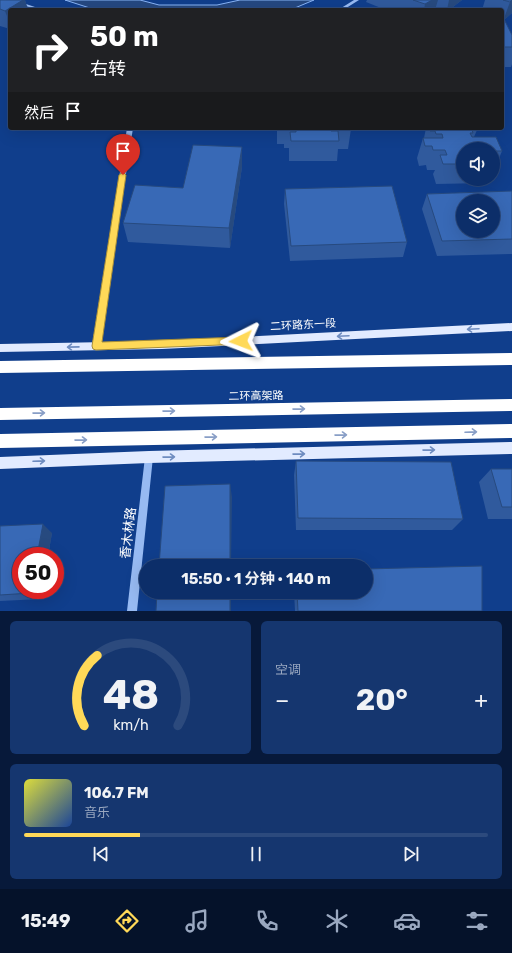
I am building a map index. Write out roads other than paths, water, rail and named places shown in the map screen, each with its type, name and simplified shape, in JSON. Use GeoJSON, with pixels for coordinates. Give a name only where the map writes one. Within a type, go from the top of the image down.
{"type":"FeatureCollection","features":[{"type":"Feature","properties":{"kind":"highway"},"geometry":{"type":"LineString","coordinates":[[0,367],[512,359]]}},
{"type":"Feature","properties":{"kind":"highway","name":"二环高架路"},"geometry":{"type":"LineString","coordinates":[[0,414],[512,405]]}},
{"type":"Feature","properties":{"kind":"highway"},"geometry":{"type":"LineString","coordinates":[[0,441],[512,431]]}},
{"type":"Feature","properties":{"kind":"main road","name":"二环路东一段"},"geometry":{"type":"LineString","coordinates":[[0,348],[162,345],[512,328]]}},
{"type":"Feature","properties":{"kind":"main road"},"geometry":{"type":"LineString","coordinates":[[0,463],[150,457],[512,448]]}},
{"type":"Feature","properties":{"kind":"street"},"geometry":{"type":"LineString","coordinates":[[10,0],[36,8]]}},
{"type":"Feature","properties":{"kind":"street"},"geometry":{"type":"LineString","coordinates":[[343,8],[357,0]]}},
{"type":"Feature","properties":{"kind":"street"},"geometry":{"type":"LineString","coordinates":[[96,346],[130,130]]}},
{"type":"Feature","properties":{"kind":"street","name":"香木林路"},"geometry":{"type":"LineString","coordinates":[[132,611],[150,457]]}},
{"type":"Feature","properties":{"kind":"water"},"geometry":{"type":"Polygon","coordinates":[[[65,0],[140,0],[159,5],[217,5],[240,0],[314,0],[295,8],[90,8],[65,0]]]}}]}
